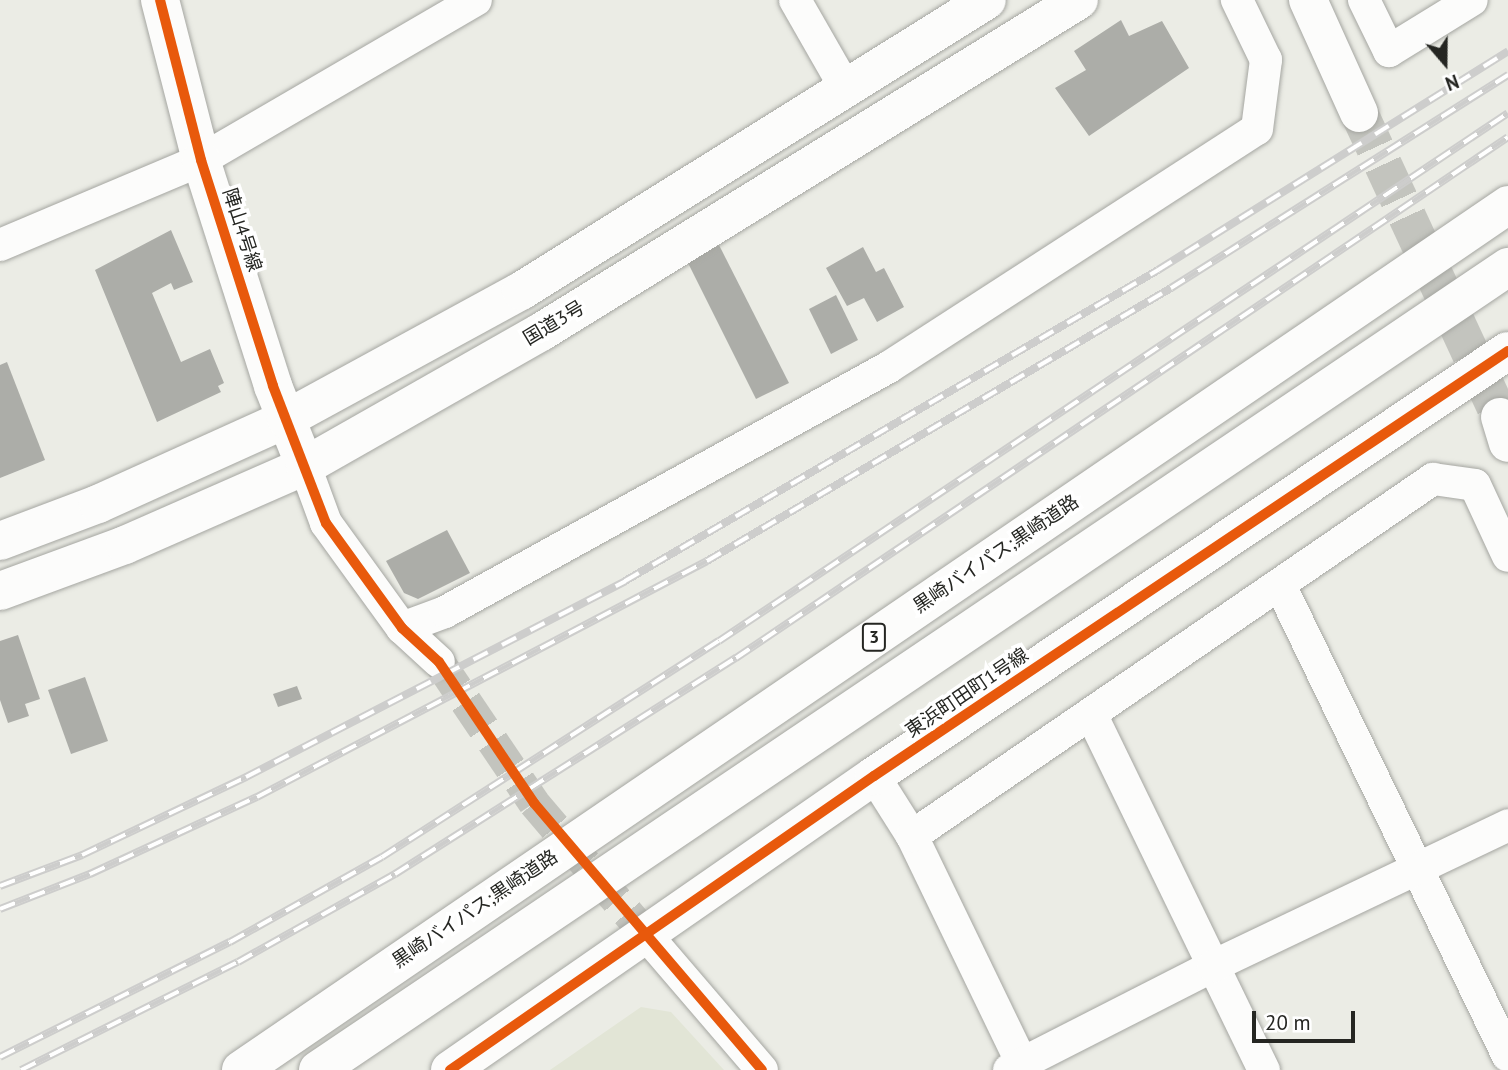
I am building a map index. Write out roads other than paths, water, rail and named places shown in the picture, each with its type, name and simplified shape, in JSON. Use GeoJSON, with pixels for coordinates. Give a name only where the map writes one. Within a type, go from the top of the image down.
{"type":"FeatureCollection","features":[{"type":"Feature","properties":{"kind":"main road","name":"陣山4号線"},"geometry":{"type":"LineString","coordinates":[[160,0],[201,160],[286,419],[305,466]]}},
{"type":"Feature","properties":{"kind":"main road"},"geometry":{"type":"LineString","coordinates":[[0,541],[98,504],[286,419],[521,290],[986,0]]}},
{"type":"Feature","properties":{"kind":"main road","name":"国道3号"},"geometry":{"type":"LineString","coordinates":[[0,591],[125,545],[305,466],[541,332],[1079,0]]}},
{"type":"Feature","properties":{"kind":"main road"},"geometry":{"type":"LineString","coordinates":[[1308,0],[1359,113]]}},
{"type":"Feature","properties":{"kind":"main road","name":"黒崎バイパス;黒崎道路"},"geometry":{"type":"LineString","coordinates":[[241,1070],[1508,205]]}},
{"type":"Feature","properties":{"kind":"main road"},"geometry":{"type":"LineString","coordinates":[[327,1065],[1508,267]]}},
{"type":"Feature","properties":{"kind":"main road","name":"東浜町田町1号線"},"geometry":{"type":"LineString","coordinates":[[450,1070],[648,936],[874,776],[1508,351]]}},
{"type":"Feature","properties":{"kind":"main road"},"geometry":{"type":"LineString","coordinates":[[1508,430],[1500,417],[1508,443]]}},
{"type":"Feature","properties":{"kind":"street"},"geometry":{"type":"LineString","coordinates":[[0,245],[201,160],[476,0]]}},
{"type":"Feature","properties":{"kind":"street"},"geometry":{"type":"LineString","coordinates":[[795,0],[846,89]]}},
{"type":"Feature","properties":{"kind":"street"},"geometry":{"type":"LineString","coordinates":[[402,628],[445,612],[889,367],[1257,129],[1266,60],[1237,0]]}},
{"type":"Feature","properties":{"kind":"street"},"geometry":{"type":"LineString","coordinates":[[1364,0],[1390,51],[1472,0]]}},
{"type":"Feature","properties":{"kind":"street"},"geometry":{"type":"LineString","coordinates":[[305,466],[326,523],[402,628],[439,662]]}},
{"type":"Feature","properties":{"kind":"street"},"geometry":{"type":"LineString","coordinates":[[912,836],[1433,479],[1475,485],[1508,556]]}},
{"type":"Feature","properties":{"kind":"street"},"geometry":{"type":"LineString","coordinates":[[1280,585],[1508,1056]]}},
{"type":"Feature","properties":{"kind":"street"},"geometry":{"type":"LineString","coordinates":[[1091,714],[1264,1070]]}},
{"type":"Feature","properties":{"kind":"street"},"geometry":{"type":"LineString","coordinates":[[874,776],[912,836],[1019,1068],[1213,966],[1508,825]]}},
{"type":"Feature","properties":{"kind":"street"},"geometry":{"type":"LineString","coordinates":[[648,936],[762,1070]]}},
{"type":"Feature","properties":{"kind":"tunnel"},"geometry":{"type":"LineString","coordinates":[[1359,113],[1500,417]]}},
{"type":"Feature","properties":{"kind":"tunnel"},"geometry":{"type":"LineString","coordinates":[[439,662],[534,803],[648,937]]}},
{"type":"Feature","properties":{"kind":"railway"},"geometry":{"type":"LineString","coordinates":[[0,886],[82,855],[246,777],[625,581],[1158,270],[1508,51]]}},
{"type":"Feature","properties":{"kind":"railway"},"geometry":{"type":"LineString","coordinates":[[0,909],[90,874],[257,797],[707,561],[1171,288],[1508,75]]}},
{"type":"Feature","properties":{"kind":"railway"},"geometry":{"type":"LineString","coordinates":[[0,1057],[230,942],[382,857],[719,641],[1508,113]]}},
{"type":"Feature","properties":{"kind":"railway"},"geometry":{"type":"LineString","coordinates":[[21,1070],[238,962],[395,874],[736,658],[1508,137]]}}]}
